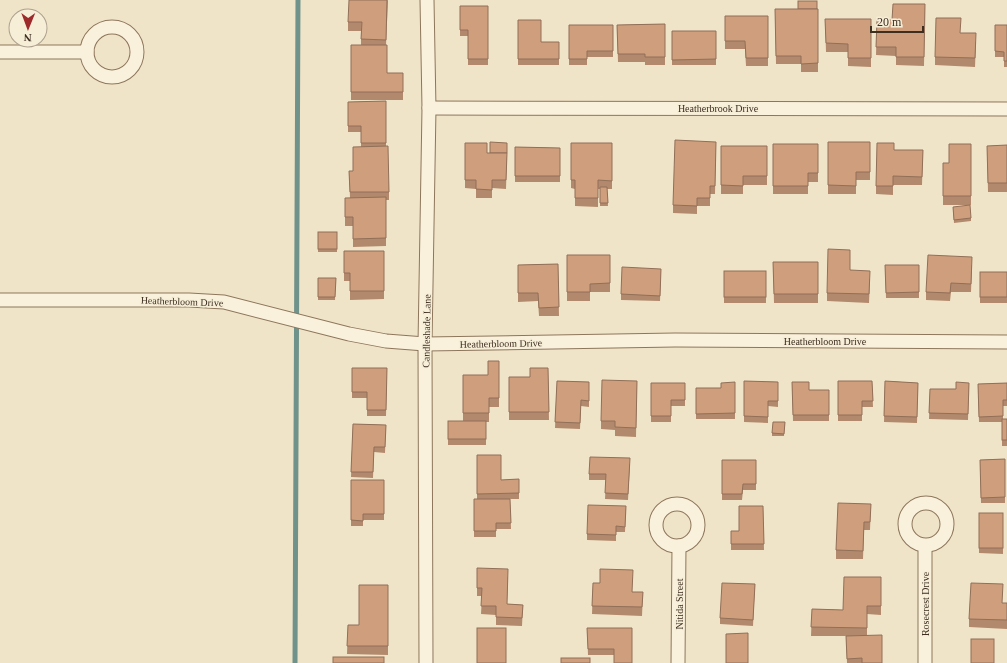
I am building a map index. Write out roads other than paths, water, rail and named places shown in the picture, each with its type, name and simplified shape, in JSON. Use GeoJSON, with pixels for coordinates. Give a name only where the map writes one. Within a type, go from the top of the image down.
{"type":"FeatureCollection","features":[{"type":"Feature","properties":{"kind":"street","name":"Candleshade Lane"},"geometry":{"type":"LineString","coordinates":[[426,663],[425,344],[429,108],[427,0]]}},
{"type":"Feature","properties":{"kind":"street"},"geometry":{"type":"LineString","coordinates":[[0,52],[87,52]]}},
{"type":"Feature","properties":{"kind":"street","name":"Heatherbrook Drive"},"geometry":{"type":"LineString","coordinates":[[429,108],[1007,109]]}},
{"type":"Feature","properties":{"kind":"street","name":"Heatherbloom Drive"},"geometry":{"type":"LineString","coordinates":[[0,300],[189,300],[224,302],[386,341],[425,344],[675,340],[1007,342]]}},
{"type":"Feature","properties":{"kind":"street","name":"Nitida Street"},"geometry":{"type":"LineString","coordinates":[[678,663],[679,546]]}},
{"type":"Feature","properties":{"kind":"street","name":"Rosecrest Drive"},"geometry":{"type":"LineString","coordinates":[[925,546],[926,663]]}},
{"type":"Feature","properties":{"kind":"waterway"},"geometry":{"type":"LineString","coordinates":[[295,663],[298,0]]}}]}
